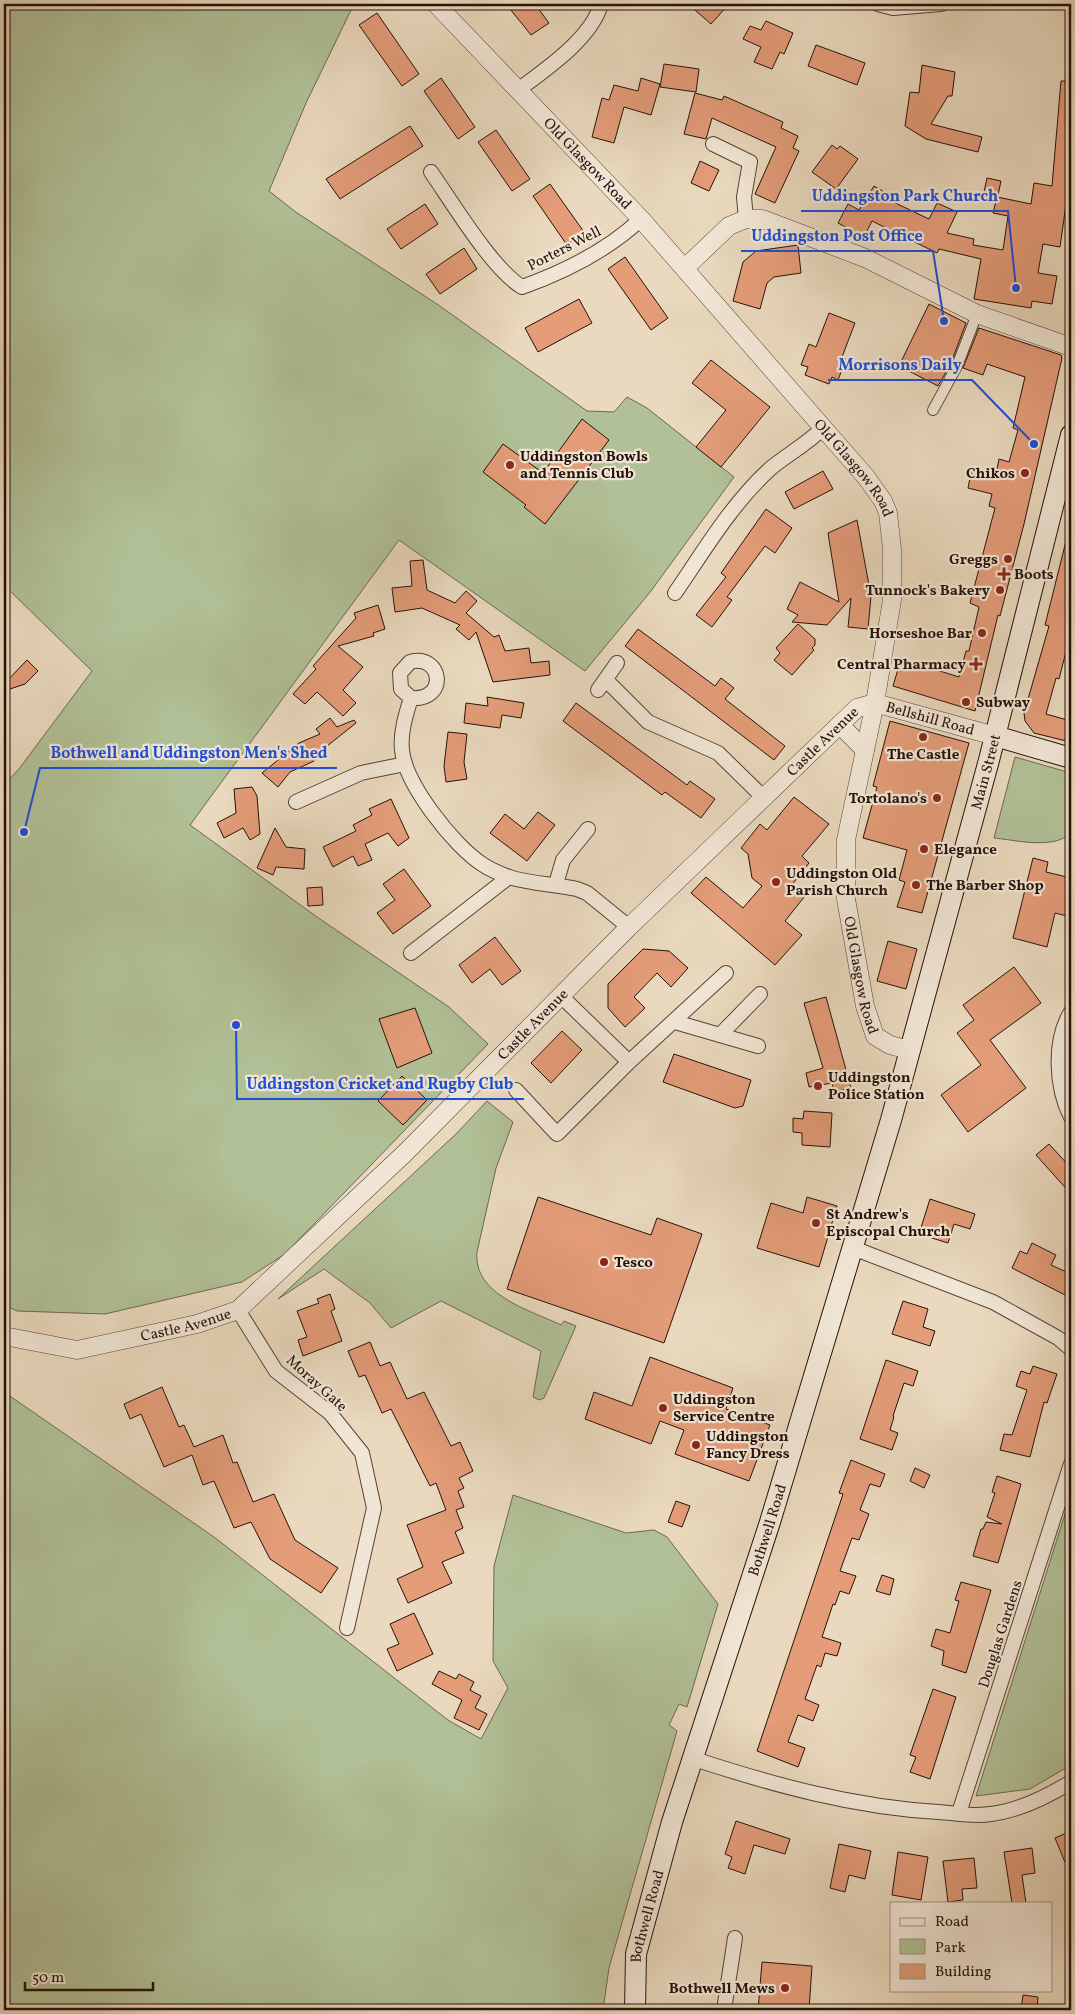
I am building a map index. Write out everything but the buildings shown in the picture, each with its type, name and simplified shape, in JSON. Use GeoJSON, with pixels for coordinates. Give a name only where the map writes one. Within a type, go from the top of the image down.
{"type":"FeatureCollection","features":[{"type":"Feature","properties":{"kind":"main road","name":"Main Street"},"geometry":{"type":"LineString","coordinates":[[909,1050],[995,736],[1071,435]]}},
{"type":"Feature","properties":{"kind":"main road","name":"Bellshill Road"},"geometry":{"type":"LineString","coordinates":[[995,736],[1071,758]]}},
{"type":"Feature","properties":{"kind":"main road","name":"Bothwell Road"},"geometry":{"type":"LineString","coordinates":[[635,2010],[636,1954],[672,1822],[694,1759],[853,1248],[909,1050]]}},
{"type":"Feature","properties":{"kind":"street","name":"Old Glasgow Road"},"geometry":{"type":"LineString","coordinates":[[436,4],[641,219],[685,268],[875,490],[888,513],[892,549],[892,600],[876,703],[846,840],[846,899],[865,1006],[875,1036],[890,1045],[909,1050]]}},
{"type":"Feature","properties":{"kind":"street"},"geometry":{"type":"LineString","coordinates":[[518,90],[578,41],[599,13],[602,4]]}},
{"type":"Feature","properties":{"kind":"street"},"geometry":{"type":"LineString","coordinates":[[878,4],[893,6],[941,4]]}},
{"type":"Feature","properties":{"kind":"street"},"geometry":{"type":"LineString","coordinates":[[713,144],[750,162],[744,197],[746,219]]}},
{"type":"Feature","properties":{"kind":"street","name":"Porters Well"},"geometry":{"type":"LineString","coordinates":[[431,172],[466,223],[509,279],[522,287],[545,279],[623,236],[641,219]]}},
{"type":"Feature","properties":{"kind":"street"},"geometry":{"type":"LineString","coordinates":[[685,268],[729,226],[746,219],[762,219],[781,224],[865,258],[977,314],[1071,347]]}},
{"type":"Feature","properties":{"kind":"street"},"geometry":{"type":"LineString","coordinates":[[933,410],[957,366],[977,314]]}},
{"type":"Feature","properties":{"kind":"street"},"geometry":{"type":"LineString","coordinates":[[675,593],[733,509],[772,468],[799,450],[823,428]]}},
{"type":"Feature","properties":{"kind":"street"},"geometry":{"type":"LineString","coordinates":[[617,663],[602,685],[648,722],[718,753],[764,798]]}},
{"type":"Feature","properties":{"kind":"street"},"geometry":{"type":"LineString","coordinates":[[412,698],[403,733],[402,751],[406,764],[426,806],[447,831],[481,864],[509,877],[556,884],[587,893],[629,927]]}},
{"type":"Feature","properties":{"kind":"street","name":"Castle Avenue"},"geometry":{"type":"LineString","coordinates":[[4,1336],[77,1350],[196,1324],[238,1310],[404,1154],[629,927],[857,708],[876,703]]}},
{"type":"Feature","properties":{"kind":"street","name":"Bellshill Road"},"geometry":{"type":"LineString","coordinates":[[876,703],[995,736]]}},
{"type":"Feature","properties":{"kind":"street"},"geometry":{"type":"LineString","coordinates":[[840,725],[866,750]]}},
{"type":"Feature","properties":{"kind":"street"},"geometry":{"type":"LineString","coordinates":[[296,802],[361,773],[406,764]]}},
{"type":"Feature","properties":{"kind":"street"},"geometry":{"type":"LineString","coordinates":[[556,884],[563,860],[588,829]]}},
{"type":"Feature","properties":{"kind":"street"},"geometry":{"type":"LineString","coordinates":[[411,953],[509,877]]}},
{"type":"Feature","properties":{"kind":"street"},"geometry":{"type":"LineString","coordinates":[[516,1090],[557,1134],[629,1062],[675,1022],[726,973]]}},
{"type":"Feature","properties":{"kind":"street"},"geometry":{"type":"LineString","coordinates":[[720,1035],[760,994]]}},
{"type":"Feature","properties":{"kind":"street"},"geometry":{"type":"LineString","coordinates":[[560,995],[629,1062]]}},
{"type":"Feature","properties":{"kind":"street"},"geometry":{"type":"LineString","coordinates":[[1071,1012],[1065,1022],[1058,1059],[1064,1104],[1071,1117]]}},
{"type":"Feature","properties":{"kind":"street"},"geometry":{"type":"LineString","coordinates":[[675,1022],[758,1046]]}},
{"type":"Feature","properties":{"kind":"street"},"geometry":{"type":"LineString","coordinates":[[853,1248],[993,1302],[1058,1338],[1071,1349]]}},
{"type":"Feature","properties":{"kind":"street","name":"Moray Gate"},"geometry":{"type":"LineString","coordinates":[[238,1310],[276,1371],[330,1413],[362,1452],[374,1508],[347,1628]]}},
{"type":"Feature","properties":{"kind":"street","name":"Douglas Gardens"},"geometry":{"type":"LineString","coordinates":[[959,1813],[1071,1464]]}},
{"type":"Feature","properties":{"kind":"street"},"geometry":{"type":"LineString","coordinates":[[694,1759],[770,1783],[837,1799],[904,1810],[991,1814],[1044,1798],[1071,1782]]}},
{"type":"Feature","properties":{"kind":"street"},"geometry":{"type":"LineString","coordinates":[[724,2010],[736,1938]]}},
{"type":"Feature","properties":{"kind":"green space"},"geometry":{"type":"Polygon","coordinates":[[[4,4],[354,4],[306,103],[269,191],[297,213],[437,304],[587,411],[614,412],[627,397],[647,408],[734,477],[651,591],[585,671],[399,540],[190,825],[317,917],[449,1007],[488,1044],[285,1254],[242,1282],[105,1314],[17,1311],[4,1305],[4,785],[19,769],[92,671],[4,585],[4,4]]]}},
{"type":"Feature","properties":{"kind":"green space"},"geometry":{"type":"Polygon","coordinates":[[[1015,757],[1071,773],[1071,833],[1063,838],[1045,843],[994,838],[1015,757]]]}},
{"type":"Feature","properties":{"kind":"green space"},"geometry":{"type":"Polygon","coordinates":[[[487,1101],[513,1122],[496,1168],[477,1252],[478,1267],[484,1279],[506,1299],[561,1325],[564,1321],[576,1326],[544,1398],[539,1400],[533,1397],[541,1351],[441,1301],[391,1328],[370,1303],[324,1269],[278,1299],[456,1134],[487,1101]]]}},
{"type":"Feature","properties":{"kind":"green space"},"geometry":{"type":"Polygon","coordinates":[[[4,1392],[214,1537],[448,1720],[481,1739],[508,1688],[493,1661],[494,1566],[513,1495],[626,1533],[654,1530],[667,1537],[718,1604],[687,1707],[679,1704],[669,1725],[677,1731],[609,1968],[603,2010],[4,2010],[4,1392]]]}},
{"type":"Feature","properties":{"kind":"green space"},"geometry":{"type":"Polygon","coordinates":[[[1071,1495],[1071,1765],[1030,1789],[976,1796],[1071,1495]]]}},
{"type":"Feature","properties":{"kind":"place","name":"Uddingston Park Church"},"geometry":{"type":"Point","coordinates":[1016,288]}},
{"type":"Feature","properties":{"kind":"place","name":"Uddingston Post Office"},"geometry":{"type":"Point","coordinates":[944,321]}},
{"type":"Feature","properties":{"kind":"place","name":"Morrisons Daily"},"geometry":{"type":"Point","coordinates":[1034,444]}},
{"type":"Feature","properties":{"kind":"place","name":"Uddingston Bowls and Tennis Club"},"geometry":{"type":"Point","coordinates":[510,465]}},
{"type":"Feature","properties":{"kind":"place","name":"Chikos"},"geometry":{"type":"Point","coordinates":[1025,473]}},
{"type":"Feature","properties":{"kind":"place","name":"Greggs"},"geometry":{"type":"Point","coordinates":[1008,559]}},
{"type":"Feature","properties":{"kind":"place","name":"Boots"},"geometry":{"type":"Point","coordinates":[1004,574]}},
{"type":"Feature","properties":{"kind":"place","name":"Tunnock's Bakery"},"geometry":{"type":"Point","coordinates":[1000,590]}},
{"type":"Feature","properties":{"kind":"place","name":"Horseshoe Bar"},"geometry":{"type":"Point","coordinates":[982,633]}},
{"type":"Feature","properties":{"kind":"place","name":"Central Pharmacy"},"geometry":{"type":"Point","coordinates":[976,664]}},
{"type":"Feature","properties":{"kind":"place","name":"Subway"},"geometry":{"type":"Point","coordinates":[966,702]}},
{"type":"Feature","properties":{"kind":"place","name":"The Castle"},"geometry":{"type":"Point","coordinates":[923,737]}},
{"type":"Feature","properties":{"kind":"place","name":"Tortolano's"},"geometry":{"type":"Point","coordinates":[937,798]}},
{"type":"Feature","properties":{"kind":"place","name":"Bothwell and Uddingston Men's Shed"},"geometry":{"type":"Point","coordinates":[24,832]}},
{"type":"Feature","properties":{"kind":"place","name":"Elegance"},"geometry":{"type":"Point","coordinates":[924,849]}},
{"type":"Feature","properties":{"kind":"place","name":"Uddingston Old Parish Church"},"geometry":{"type":"Point","coordinates":[776,882]}},
{"type":"Feature","properties":{"kind":"place","name":"The Barber Shop"},"geometry":{"type":"Point","coordinates":[916,885]}},
{"type":"Feature","properties":{"kind":"place","name":"Uddingston Cricket and Rugby Club"},"geometry":{"type":"Point","coordinates":[236,1025]}},
{"type":"Feature","properties":{"kind":"place","name":"Uddingston Police Station"},"geometry":{"type":"Point","coordinates":[818,1086]}},
{"type":"Feature","properties":{"kind":"place","name":"St Andrew's Episcopal Church"},"geometry":{"type":"Point","coordinates":[816,1223]}},
{"type":"Feature","properties":{"kind":"place","name":"Tesco"},"geometry":{"type":"Point","coordinates":[604,1262]}},
{"type":"Feature","properties":{"kind":"place","name":"Uddingston Service Centre"},"geometry":{"type":"Point","coordinates":[663,1408]}},
{"type":"Feature","properties":{"kind":"place","name":"Uddingston Fancy Dress"},"geometry":{"type":"Point","coordinates":[696,1445]}},
{"type":"Feature","properties":{"kind":"place","name":"Bothwell Mews"},"geometry":{"type":"Point","coordinates":[785,1988]}}]}
